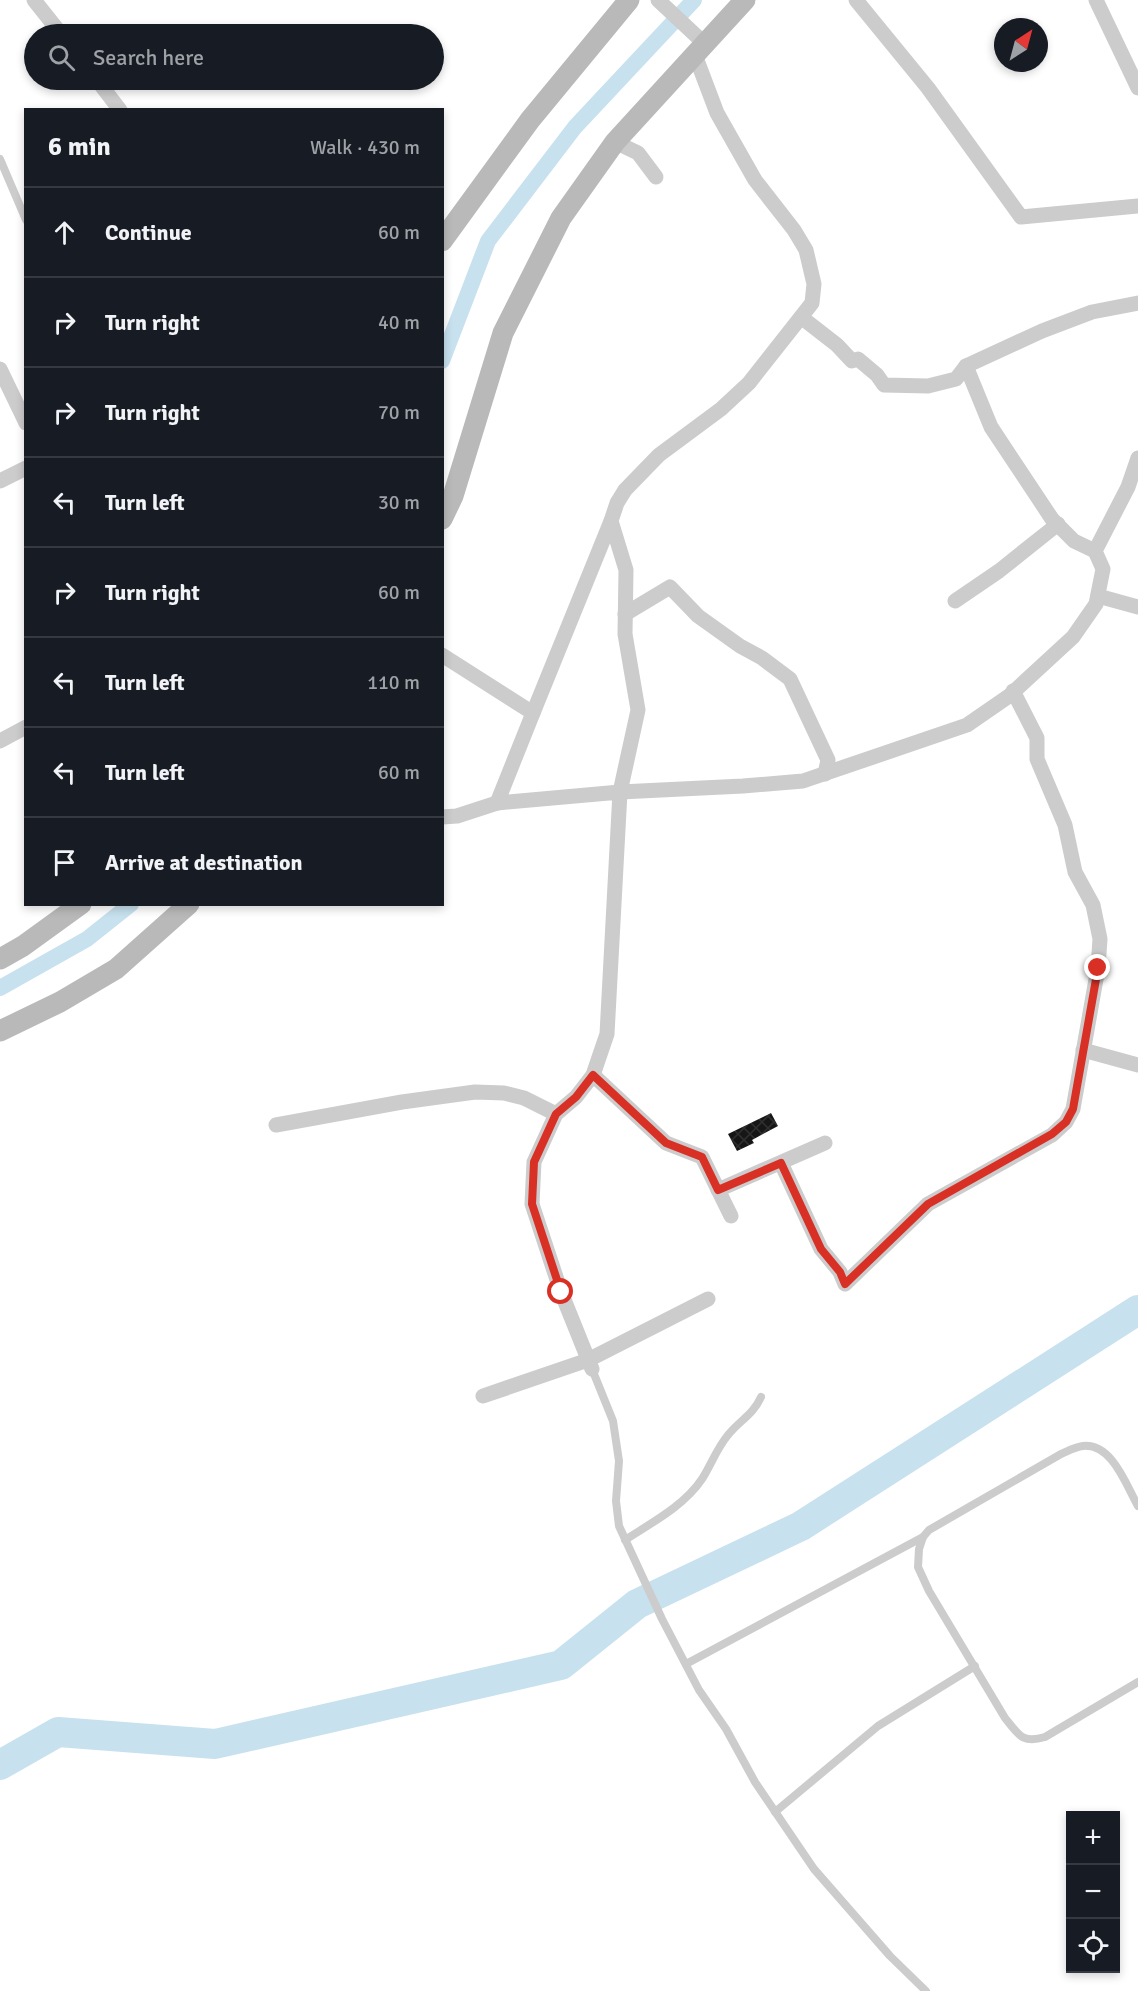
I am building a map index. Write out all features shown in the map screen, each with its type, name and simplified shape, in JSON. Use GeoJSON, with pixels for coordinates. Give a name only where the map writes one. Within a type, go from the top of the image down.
{"type":"FeatureCollection","features":[{"type":"Feature","properties":{"kind":"street"},"geometry":{"type":"LineString","coordinates":[[34,0],[53,24]]}},
{"type":"Feature","properties":{"kind":"street"},"geometry":{"type":"LineString","coordinates":[[444,238],[530,120],[628,0]]}},
{"type":"Feature","properties":{"kind":"street"},"geometry":{"type":"LineString","coordinates":[[444,515],[453,496],[503,333],[561,218],[615,142],[745,0]]}},
{"type":"Feature","properties":{"kind":"street"},"geometry":{"type":"LineString","coordinates":[[856,0],[928,88],[1021,217],[1138,206]]}},
{"type":"Feature","properties":{"kind":"street"},"geometry":{"type":"LineString","coordinates":[[1096,0],[1138,88]]}},
{"type":"Feature","properties":{"kind":"street"},"geometry":{"type":"LineString","coordinates":[[497,803],[625,490],[659,455],[721,409],[748,383],[812,303],[814,284],[806,250],[794,230],[755,180],[717,113],[700,50],[680,22],[659,2]]}},
{"type":"Feature","properties":{"kind":"street"},"geometry":{"type":"LineString","coordinates":[[104,90],[118,108]]}},
{"type":"Feature","properties":{"kind":"street"},"geometry":{"type":"LineString","coordinates":[[615,142],[638,153],[656,177]]}},
{"type":"Feature","properties":{"kind":"street"},"geometry":{"type":"LineString","coordinates":[[801,317],[837,345],[852,361],[858,359],[877,375],[884,386],[928,386],[956,379],[966,366],[1042,331],[1092,312],[1138,303]]}},
{"type":"Feature","properties":{"kind":"street"},"geometry":{"type":"LineString","coordinates":[[444,817],[457,816],[497,803],[620,792],[803,781],[967,725],[1013,691],[1073,637],[1096,604],[1103,569],[1095,551],[1074,542],[1058,524],[991,428],[966,366]]}},
{"type":"Feature","properties":{"kind":"street"},"geometry":{"type":"LineString","coordinates":[[0,369],[24,419]]}},
{"type":"Feature","properties":{"kind":"street"},"geometry":{"type":"LineString","coordinates":[[1095,551],[1128,487],[1138,458]]}},
{"type":"Feature","properties":{"kind":"street"},"geometry":{"type":"LineString","coordinates":[[0,481],[24,469]]}},
{"type":"Feature","properties":{"kind":"street"},"geometry":{"type":"LineString","coordinates":[[590,1365],[561,1292],[532,1204],[534,1162],[556,1114],[576,1097],[593,1075],[607,1034],[620,792],[638,710],[624,634],[626,570],[611,521]]}},
{"type":"Feature","properties":{"kind":"street"},"geometry":{"type":"LineString","coordinates":[[955,600],[999,571],[1058,524]]}},
{"type":"Feature","properties":{"kind":"street"},"geometry":{"type":"LineString","coordinates":[[625,614],[670,587],[698,616],[790,679],[828,760],[825,774]]}},
{"type":"Feature","properties":{"kind":"street"},"geometry":{"type":"LineString","coordinates":[[1098,596],[1138,607]]}},
{"type":"Feature","properties":{"kind":"street"},"geometry":{"type":"LineString","coordinates":[[444,656],[533,713]]}},
{"type":"Feature","properties":{"kind":"street"},"geometry":{"type":"LineString","coordinates":[[781,1163],[821,1249],[840,1272],[845,1284],[928,1204],[1052,1134],[1066,1122],[1073,1109],[1098,968],[1100,939],[1093,905],[1075,872],[1065,825],[1037,759],[1037,738],[1013,691]]}},
{"type":"Feature","properties":{"kind":"street"},"geometry":{"type":"LineString","coordinates":[[0,741],[24,728]]}},
{"type":"Feature","properties":{"kind":"street"},"geometry":{"type":"LineString","coordinates":[[0,959],[23,946],[78,906]]}},
{"type":"Feature","properties":{"kind":"street"},"geometry":{"type":"LineString","coordinates":[[0,1031],[60,1002],[116,969],[187,906]]}},
{"type":"Feature","properties":{"kind":"street"},"geometry":{"type":"LineString","coordinates":[[1083,1050],[1138,1065]]}},
{"type":"Feature","properties":{"kind":"street"},"geometry":{"type":"LineString","coordinates":[[593,1075],[666,1143],[702,1157],[730,1216]]}},
{"type":"Feature","properties":{"kind":"street"},"geometry":{"type":"LineString","coordinates":[[276,1125],[402,1102],[475,1092],[504,1093],[524,1098],[556,1114]]}},
{"type":"Feature","properties":{"kind":"street"},"geometry":{"type":"LineString","coordinates":[[718,1190],[825,1143]]}},
{"type":"Feature","properties":{"kind":"street"},"geometry":{"type":"LineString","coordinates":[[483,1396],[590,1365],[708,1299]]}},
{"type":"Feature","properties":{"kind":"lane"},"geometry":{"type":"LineString","coordinates":[[0,159],[24,215]]}},
{"type":"Feature","properties":{"kind":"lane"},"geometry":{"type":"LineString","coordinates":[[590,1365],[613,1421],[619,1461],[616,1501],[619,1526],[662,1619],[699,1690],[726,1729],[755,1782],[814,1869],[890,1956],[926,1991]]}},
{"type":"Feature","properties":{"kind":"lane"},"geometry":{"type":"LineString","coordinates":[[625,1540],[674,1508],[696,1485],[729,1433],[752,1413],[761,1397]]}},
{"type":"Feature","properties":{"kind":"lane"},"geometry":{"type":"LineString","coordinates":[[686,1664],[923,1537],[929,1530],[1061,1454],[1086,1445],[1106,1453],[1138,1506]]}},
{"type":"Feature","properties":{"kind":"lane"},"geometry":{"type":"LineString","coordinates":[[923,1537],[919,1549],[918,1567],[929,1591],[1005,1718],[1019,1735],[1033,1741],[1045,1737],[1138,1682]]}},
{"type":"Feature","properties":{"kind":"lane"},"geometry":{"type":"LineString","coordinates":[[775,1812],[878,1726],[975,1666]]}},
{"type":"Feature","properties":{"kind":"building"},"geometry":{"type":"Polygon","coordinates":[[[771,1113],[778,1126],[752,1140],[754,1143],[737,1151],[728,1134],[771,1113]]]}},
{"type":"Feature","properties":{"kind":"waterway"},"geometry":{"type":"LineString","coordinates":[[444,356],[488,241],[575,127],[694,0]]}},
{"type":"Feature","properties":{"kind":"waterway"},"geometry":{"type":"LineString","coordinates":[[0,988],[87,939],[128,906]]}},
{"type":"Feature","properties":{"kind":"waterway"},"geometry":{"type":"LineString","coordinates":[[0,1765],[58,1732],[215,1744],[561,1665],[637,1604],[801,1526],[1138,1310]]}},
{"type":"Feature","properties":{"kind":"route"},"geometry":{"type":"LineString","coordinates":[[561,1292],[532,1204],[534,1162],[556,1114],[576,1097],[593,1075],[666,1143],[702,1157],[718,1190],[781,1163],[821,1249],[840,1272],[845,1284],[928,1204],[1029,1149],[1066,1122],[1073,1109],[1077,1090],[1098,968]]}}]}
